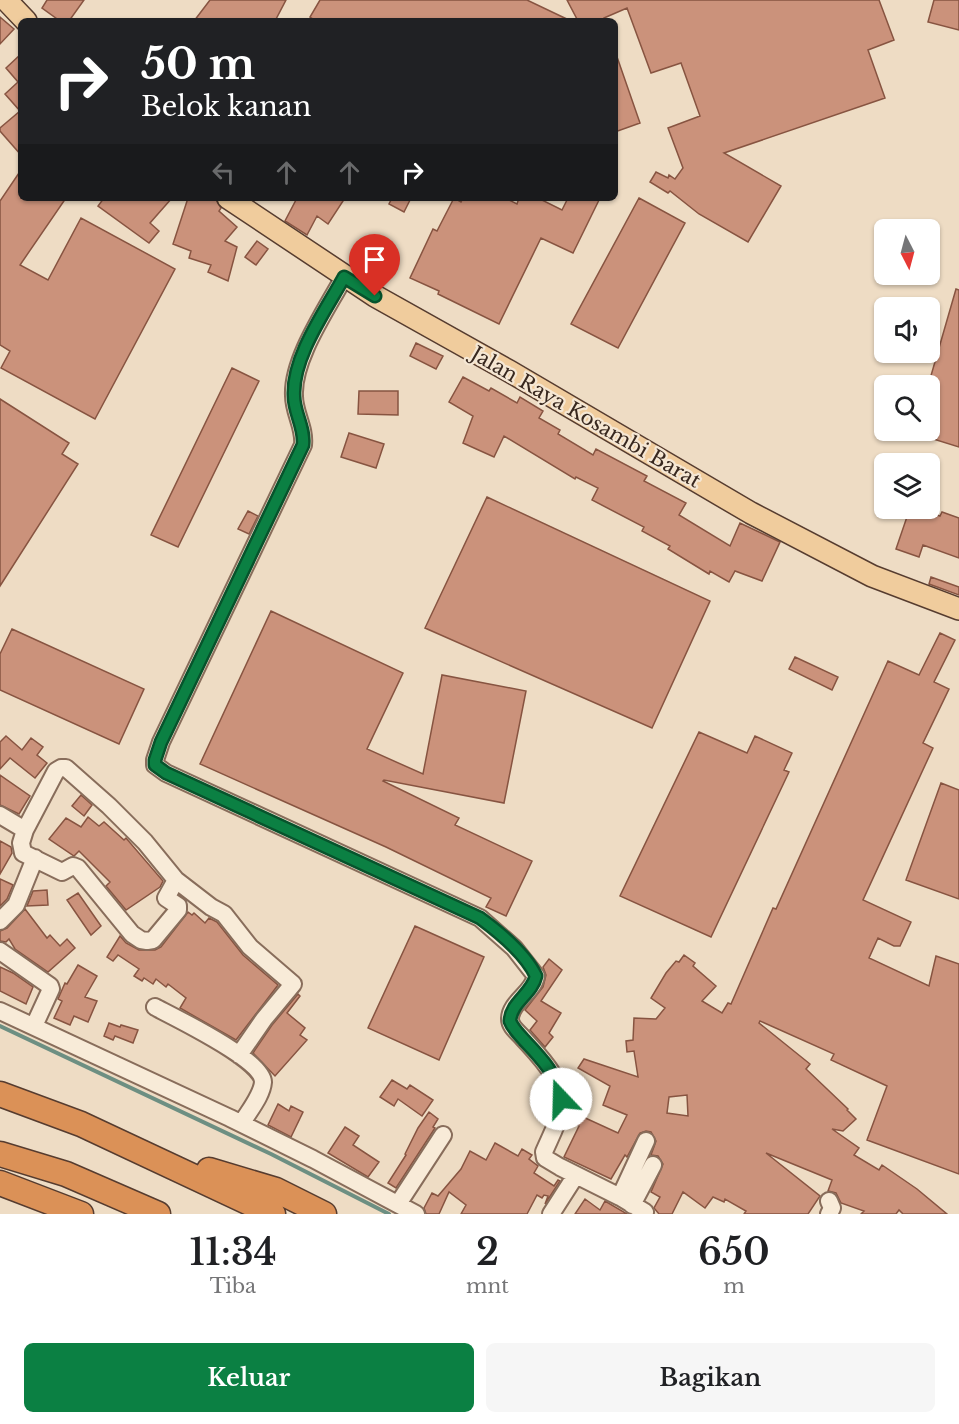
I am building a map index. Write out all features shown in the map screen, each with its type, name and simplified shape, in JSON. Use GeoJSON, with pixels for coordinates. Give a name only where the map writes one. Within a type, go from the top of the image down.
{"type":"FeatureCollection","features":[{"type":"Feature","properties":{"kind":"highway"},"geometry":{"type":"LineString","coordinates":[[0,1094],[81,1124],[273,1214]]}},
{"type":"Feature","properties":{"kind":"highway"},"geometry":{"type":"LineString","coordinates":[[137,1149],[276,1190],[324,1214]]}},
{"type":"Feature","properties":{"kind":"highway"},"geometry":{"type":"LineString","coordinates":[[0,1154],[66,1174],[158,1214]]}},
{"type":"Feature","properties":{"kind":"highway"},"geometry":{"type":"LineString","coordinates":[[0,1183],[81,1214]]}},
{"type":"Feature","properties":{"kind":"main road"},"geometry":{"type":"LineString","coordinates":[[6,0],[23,18]]}},
{"type":"Feature","properties":{"kind":"main road","name":"Jalan Raya Kosambi Barat"},"geometry":{"type":"LineString","coordinates":[[232,201],[344,277],[509,370],[751,513],[872,576],[959,609]]}},
{"type":"Feature","properties":{"kind":"street"},"geometry":{"type":"LineString","coordinates":[[344,277],[308,344],[298,368],[294,396],[304,435],[303,445],[161,742],[155,765],[166,773],[480,918],[505,938],[536,976],[528,992],[511,1013],[512,1025],[543,1061],[558,1083],[560,1092],[560,1112],[544,1152],[545,1158],[633,1205]]}},
{"type":"Feature","properties":{"kind":"street"},"geometry":{"type":"LineString","coordinates":[[176,880],[166,898],[178,906],[178,910],[153,940],[147,942],[132,934],[78,868],[73,866],[62,872],[23,853],[21,848],[25,830],[56,771],[66,768],[109,806],[139,835],[176,880],[211,907],[224,914],[250,947],[293,984],[264,1019],[239,1055]]}},
{"type":"Feature","properties":{"kind":"street"},"geometry":{"type":"LineString","coordinates":[[0,815],[25,830]]}},
{"type":"Feature","properties":{"kind":"street"},"geometry":{"type":"LineString","coordinates":[[0,921],[16,905],[35,858]]}},
{"type":"Feature","properties":{"kind":"street"},"geometry":{"type":"LineString","coordinates":[[0,951],[50,986],[51,989],[34,1026]]}},
{"type":"Feature","properties":{"kind":"street"},"geometry":{"type":"LineString","coordinates":[[155,1007],[239,1055],[252,1065],[263,1083],[242,1123]]}},
{"type":"Feature","properties":{"kind":"street"},"geometry":{"type":"LineString","coordinates":[[0,1011],[134,1071],[242,1123],[416,1214]]}},
{"type":"Feature","properties":{"kind":"street"},"geometry":{"type":"LineString","coordinates":[[398,1204],[442,1135]]}},
{"type":"Feature","properties":{"kind":"street"},"geometry":{"type":"LineString","coordinates":[[633,1205],[646,1142]]}},
{"type":"Feature","properties":{"kind":"street"},"geometry":{"type":"LineString","coordinates":[[633,1205],[653,1165]]}},
{"type":"Feature","properties":{"kind":"street"},"geometry":{"type":"LineString","coordinates":[[551,1214],[576,1175]]}},
{"type":"Feature","properties":{"kind":"building"},"geometry":{"type":"Polygon","coordinates":[[[47,0],[84,0],[71,18],[56,18],[42,8],[47,0]]]}},
{"type":"Feature","properties":{"kind":"building"},"geometry":{"type":"Polygon","coordinates":[[[210,0],[286,0],[277,18],[196,18],[210,0]]]}},
{"type":"Feature","properties":{"kind":"building"},"geometry":{"type":"Polygon","coordinates":[[[320,0],[527,0],[565,18],[312,18],[320,0]]]}},
{"type":"Feature","properties":{"kind":"building"},"geometry":{"type":"Polygon","coordinates":[[[567,0],[879,0],[894,40],[868,50],[885,98],[724,153],[781,186],[748,242],[699,214],[670,191],[668,193],[650,182],[656,172],[675,179],[683,168],[668,128],[700,116],[681,63],[651,73],[627,8],[604,18],[576,18],[567,0]]]}},
{"type":"Feature","properties":{"kind":"building"},"geometry":{"type":"Polygon","coordinates":[[[934,0],[959,0],[959,30],[928,22],[934,0]]]}},
{"type":"Feature","properties":{"kind":"building"},"geometry":{"type":"Polygon","coordinates":[[[0,17],[14,29],[0,44],[0,17]]]}},
{"type":"Feature","properties":{"kind":"building"},"geometry":{"type":"Polygon","coordinates":[[[18,57],[18,82],[6,68],[18,57]]]}},
{"type":"Feature","properties":{"kind":"building"},"geometry":{"type":"Polygon","coordinates":[[[618,60],[640,123],[618,131],[618,60]]]}},
{"type":"Feature","properties":{"kind":"building"},"geometry":{"type":"Polygon","coordinates":[[[18,82],[18,109],[5,94],[18,82]]]}},
{"type":"Feature","properties":{"kind":"building"},"geometry":{"type":"Polygon","coordinates":[[[18,113],[18,152],[0,131],[0,128],[18,113]]]}},
{"type":"Feature","properties":{"kind":"building"},"geometry":{"type":"Polygon","coordinates":[[[18,174],[18,201],[64,201],[20,265],[48,280],[81,218],[175,269],[95,419],[1,368],[10,351],[0,345],[0,201],[18,174]]]}},
{"type":"Feature","properties":{"kind":"building"},"geometry":{"type":"Polygon","coordinates":[[[639,198],[685,223],[618,348],[571,324],[639,198]]]}},
{"type":"Feature","properties":{"kind":"building"},"geometry":{"type":"Polygon","coordinates":[[[102,201],[169,201],[150,223],[159,231],[149,243],[98,206],[102,201]]]}},
{"type":"Feature","properties":{"kind":"building"},"geometry":{"type":"Polygon","coordinates":[[[187,201],[217,201],[221,208],[219,211],[237,227],[225,241],[237,247],[228,281],[208,272],[211,265],[189,258],[191,251],[173,244],[187,201]]]}},
{"type":"Feature","properties":{"kind":"building"},"geometry":{"type":"Polygon","coordinates":[[[295,201],[343,201],[328,224],[317,216],[307,235],[285,221],[295,201]]]}},
{"type":"Feature","properties":{"kind":"building"},"geometry":{"type":"Polygon","coordinates":[[[390,201],[410,201],[404,212],[389,204],[390,201]]]}},
{"type":"Feature","properties":{"kind":"building"},"geometry":{"type":"Polygon","coordinates":[[[452,201],[511,201],[517,204],[518,201],[544,201],[562,210],[566,201],[599,201],[573,253],[541,238],[499,324],[410,278],[433,229],[437,231],[452,201]]]}},
{"type":"Feature","properties":{"kind":"building"},"geometry":{"type":"Polygon","coordinates":[[[257,241],[268,249],[256,265],[245,257],[257,241]]]}},
{"type":"Feature","properties":{"kind":"building"},"geometry":{"type":"Polygon","coordinates":[[[956,289],[959,290],[959,447],[940,441],[940,375],[931,375],[935,363],[940,363],[940,344],[956,289]]]}},
{"type":"Feature","properties":{"kind":"building"},"geometry":{"type":"Polygon","coordinates":[[[416,343],[443,356],[436,369],[410,356],[416,343]]]}},
{"type":"Feature","properties":{"kind":"building"},"geometry":{"type":"Polygon","coordinates":[[[232,368],[259,381],[178,547],[151,535],[232,368]]]}},
{"type":"Feature","properties":{"kind":"building"},"geometry":{"type":"Polygon","coordinates":[[[463,377],[489,391],[491,388],[517,403],[520,397],[543,411],[539,418],[560,430],[558,434],[593,455],[596,449],[647,476],[644,481],[686,503],[679,515],[730,546],[740,523],[780,542],[762,581],[735,571],[729,582],[710,571],[709,574],[668,549],[670,546],[642,531],[644,527],[592,500],[598,488],[576,477],[575,479],[504,436],[494,457],[463,443],[473,416],[449,402],[463,377]]]}},
{"type":"Feature","properties":{"kind":"building"},"geometry":{"type":"Polygon","coordinates":[[[359,391],[398,391],[398,415],[358,414],[359,391]]]}},
{"type":"Feature","properties":{"kind":"building"},"geometry":{"type":"Polygon","coordinates":[[[0,399],[69,443],[62,454],[78,464],[0,586],[0,399]]]}},
{"type":"Feature","properties":{"kind":"building"},"geometry":{"type":"Polygon","coordinates":[[[349,433],[384,444],[376,468],[341,457],[349,433]]]}},
{"type":"Feature","properties":{"kind":"building"},"geometry":{"type":"Polygon","coordinates":[[[487,497],[710,601],[652,728],[425,628],[487,497]]]}},
{"type":"Feature","properties":{"kind":"building"},"geometry":{"type":"Polygon","coordinates":[[[248,511],[258,516],[249,534],[238,529],[248,511]]]}},
{"type":"Feature","properties":{"kind":"building"},"geometry":{"type":"Polygon","coordinates":[[[942,512],[959,518],[959,558],[923,545],[919,557],[896,549],[906,519],[940,519],[942,512]]]}},
{"type":"Feature","properties":{"kind":"building"},"geometry":{"type":"Polygon","coordinates":[[[931,577],[959,587],[959,595],[929,584],[931,577]]]}},
{"type":"Feature","properties":{"kind":"building"},"geometry":{"type":"Polygon","coordinates":[[[271,611],[403,673],[367,749],[423,774],[442,675],[526,691],[504,803],[383,781],[459,818],[455,825],[532,861],[506,916],[486,907],[491,898],[386,847],[200,764],[271,611]]]}},
{"type":"Feature","properties":{"kind":"building"},"geometry":{"type":"Polygon","coordinates":[[[12,629],[144,689],[119,744],[0,690],[0,654],[12,629]]]}},
{"type":"Feature","properties":{"kind":"building"},"geometry":{"type":"Polygon","coordinates":[[[940,633],[955,640],[934,682],[949,689],[923,743],[933,748],[863,900],[911,922],[900,946],[894,946],[878,938],[869,958],[929,986],[936,956],[959,964],[959,1174],[867,1140],[887,1086],[831,1060],[834,1054],[760,1021],[759,1023],[810,1064],[806,1069],[856,1119],[843,1131],[832,1129],[859,1148],[854,1155],[879,1170],[882,1165],[917,1189],[947,1214],[903,1214],[899,1210],[896,1214],[861,1214],[864,1211],[841,1203],[836,1193],[828,1191],[832,1180],[766,1153],[820,1196],[808,1214],[744,1214],[746,1211],[725,1199],[724,1202],[713,1197],[705,1208],[683,1192],[672,1214],[659,1214],[654,1208],[660,1197],[651,1192],[663,1164],[658,1156],[651,1155],[656,1141],[651,1132],[640,1133],[627,1157],[625,1155],[611,1179],[564,1157],[579,1126],[577,1125],[581,1116],[618,1133],[627,1115],[603,1105],[610,1086],[578,1068],[584,1059],[638,1077],[634,1051],[627,1052],[626,1041],[633,1040],[634,1018],[656,1019],[665,1008],[651,998],[676,961],[679,962],[684,955],[695,963],[693,966],[716,986],[702,1001],[722,1013],[728,1003],[731,1004],[888,661],[919,675],[940,633]],[[687,1095],[669,1097],[667,1113],[688,1116],[687,1095]]]}},
{"type":"Feature","properties":{"kind":"building"},"geometry":{"type":"Polygon","coordinates":[[[795,657],[838,677],[832,690],[789,669],[795,657]]]}},
{"type":"Feature","properties":{"kind":"building"},"geometry":{"type":"Polygon","coordinates":[[[699,732],[747,753],[755,736],[792,753],[784,770],[789,772],[711,937],[620,896],[699,732]]]}},
{"type":"Feature","properties":{"kind":"building"},"geometry":{"type":"Polygon","coordinates":[[[6,736],[22,750],[31,738],[43,747],[37,755],[47,763],[35,778],[10,758],[0,769],[0,742],[6,736]]]}},
{"type":"Feature","properties":{"kind":"building"},"geometry":{"type":"Polygon","coordinates":[[[0,775],[30,796],[19,814],[0,805],[0,775]]]}},
{"type":"Feature","properties":{"kind":"building"},"geometry":{"type":"Polygon","coordinates":[[[941,783],[959,790],[959,899],[906,880],[941,783]]]}},
{"type":"Feature","properties":{"kind":"building"},"geometry":{"type":"Polygon","coordinates":[[[81,795],[92,805],[84,816],[72,806],[81,795]]]}},
{"type":"Feature","properties":{"kind":"building"},"geometry":{"type":"Polygon","coordinates":[[[88,817],[99,826],[104,822],[124,840],[126,838],[163,881],[160,887],[126,910],[106,886],[110,882],[79,851],[74,856],[49,839],[66,818],[81,827],[88,817]]]}},
{"type":"Feature","properties":{"kind":"building"},"geometry":{"type":"Polygon","coordinates":[[[0,841],[11,847],[12,853],[0,874],[0,841]]]}},
{"type":"Feature","properties":{"kind":"building"},"geometry":{"type":"Polygon","coordinates":[[[0,879],[13,885],[7,899],[0,906],[0,879]]]}},
{"type":"Feature","properties":{"kind":"building"},"geometry":{"type":"Polygon","coordinates":[[[47,890],[48,905],[27,906],[33,891],[47,890]]]}},
{"type":"Feature","properties":{"kind":"building"},"geometry":{"type":"Polygon","coordinates":[[[78,893],[101,926],[91,935],[67,900],[78,893]]]}},
{"type":"Feature","properties":{"kind":"building"},"geometry":{"type":"Polygon","coordinates":[[[25,909],[47,938],[50,935],[60,946],[67,939],[75,948],[48,972],[15,949],[9,939],[6,942],[0,941],[0,931],[7,928],[25,909]]]}},
{"type":"Feature","properties":{"kind":"building"},"geometry":{"type":"Polygon","coordinates":[[[188,912],[192,915],[194,913],[205,923],[209,918],[217,922],[243,955],[278,985],[236,1040],[180,1008],[186,998],[168,984],[166,987],[156,979],[153,984],[144,978],[142,981],[134,976],[139,969],[118,955],[113,961],[107,957],[120,936],[126,943],[139,950],[155,950],[161,947],[188,912]]]}},
{"type":"Feature","properties":{"kind":"building"},"geometry":{"type":"Polygon","coordinates":[[[415,926],[484,957],[439,1060],[368,1028],[415,926]]]}},
{"type":"Feature","properties":{"kind":"building"},"geometry":{"type":"Polygon","coordinates":[[[549,959],[562,970],[541,1001],[561,1013],[549,1033],[553,1037],[545,1047],[530,1030],[537,1021],[525,1010],[543,987],[546,975],[543,967],[549,959]]]}},
{"type":"Feature","properties":{"kind":"building"},"geometry":{"type":"Polygon","coordinates":[[[78,965],[97,976],[85,997],[97,1001],[88,1022],[74,1016],[70,1025],[54,1018],[62,1001],[58,999],[65,983],[67,984],[78,965]]]}},
{"type":"Feature","properties":{"kind":"building"},"geometry":{"type":"Polygon","coordinates":[[[0,967],[33,987],[26,1004],[0,991],[0,967]]]}},
{"type":"Feature","properties":{"kind":"building"},"geometry":{"type":"Polygon","coordinates":[[[298,994],[300,996],[287,1013],[305,1028],[300,1035],[307,1040],[275,1076],[253,1053],[272,1025],[298,994]]]}},
{"type":"Feature","properties":{"kind":"building"},"geometry":{"type":"Polygon","coordinates":[[[109,1023],[138,1030],[133,1043],[115,1036],[113,1040],[104,1036],[109,1023]]]}},
{"type":"Feature","properties":{"kind":"building"},"geometry":{"type":"Polygon","coordinates":[[[392,1080],[407,1089],[410,1085],[433,1100],[422,1116],[398,1099],[394,1106],[380,1097],[392,1080]]]}},
{"type":"Feature","properties":{"kind":"building"},"geometry":{"type":"Polygon","coordinates":[[[278,1104],[289,1111],[291,1106],[303,1112],[291,1137],[268,1125],[278,1104]]]}},
{"type":"Feature","properties":{"kind":"building"},"geometry":{"type":"Polygon","coordinates":[[[429,1112],[438,1119],[433,1127],[435,1128],[396,1188],[388,1183],[429,1112]]]}},
{"type":"Feature","properties":{"kind":"building"},"geometry":{"type":"Polygon","coordinates":[[[345,1127],[359,1136],[353,1145],[379,1162],[368,1177],[328,1153],[345,1127]]]}},
{"type":"Feature","properties":{"kind":"building"},"geometry":{"type":"Polygon","coordinates":[[[495,1143],[518,1156],[522,1149],[532,1155],[529,1159],[538,1166],[534,1173],[554,1186],[558,1180],[560,1181],[545,1204],[548,1196],[544,1195],[542,1198],[537,1195],[527,1214],[461,1214],[466,1205],[449,1192],[439,1214],[426,1214],[424,1208],[432,1193],[438,1196],[461,1169],[470,1151],[486,1160],[495,1143]]]}},
{"type":"Feature","properties":{"kind":"building"},"geometry":{"type":"Polygon","coordinates":[[[585,1199],[600,1210],[605,1201],[627,1214],[575,1214],[585,1199]]]}},
{"type":"Feature","properties":{"kind":"waterway"},"geometry":{"type":"LineString","coordinates":[[0,1026],[271,1154],[389,1214]]}},
{"type":"Feature","properties":{"kind":"route"},"geometry":{"type":"LineString","coordinates":[[375,296],[344,277],[308,344],[298,368],[294,396],[304,435],[303,445],[161,742],[155,765],[166,773],[480,918],[492,927],[505,938],[534,971],[535,981],[514,1008],[510,1021],[558,1083],[561,1099]]}}]}
